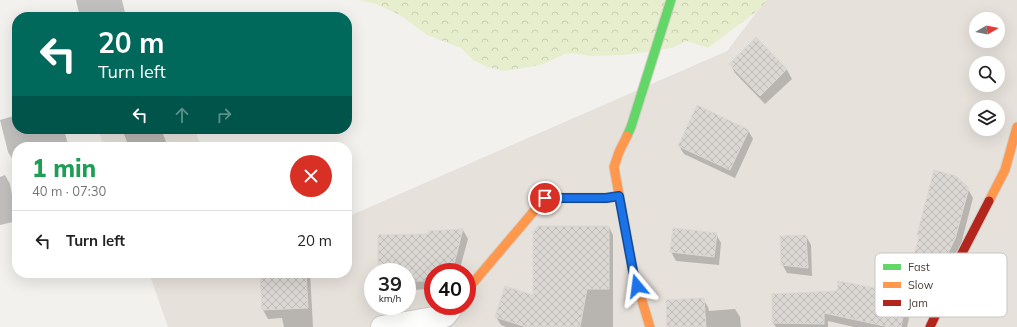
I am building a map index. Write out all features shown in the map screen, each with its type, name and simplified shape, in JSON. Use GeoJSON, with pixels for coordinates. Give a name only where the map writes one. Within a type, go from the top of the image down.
{"type":"FeatureCollection","features":[{"type":"Feature","properties":{"kind":"street"},"geometry":{"type":"LineString","coordinates":[[650,327],[633,271],[614,167],[619,152],[631,127],[671,0]]}},
{"type":"Feature","properties":{"kind":"street"},"geometry":{"type":"LineString","coordinates":[[962,253],[1005,170],[1017,127]]}},
{"type":"Feature","properties":{"kind":"street"},"geometry":{"type":"LineString","coordinates":[[476,279],[545,198],[606,198],[619,196]]}},
{"type":"Feature","properties":{"kind":"street"},"geometry":{"type":"LineString","coordinates":[[382,327],[446,315]]}},
{"type":"Feature","properties":{"kind":"street"},"geometry":{"type":"LineString","coordinates":[[930,327],[935,317]]}},
{"type":"Feature","properties":{"kind":"shaded area"},"geometry":{"type":"Polygon","coordinates":[[[766,0],[1017,0],[1017,327],[168,327],[151,278],[352,278],[352,215],[727,51],[766,0]]]}},
{"type":"Feature","properties":{"kind":"shaded area"},"geometry":{"type":"Polygon","coordinates":[[[100,134],[197,134],[199,142],[102,142],[100,134]]]}},
{"type":"Feature","properties":{"kind":"green space"},"geometry":{"type":"Polygon","coordinates":[[[359,0],[767,0],[761,8],[708,48],[687,41],[672,48],[625,55],[590,56],[573,53],[565,54],[541,65],[505,71],[487,67],[473,60],[461,48],[427,35],[400,15],[376,4],[359,0]]]}},
{"type":"Feature","properties":{"kind":"building"},"geometry":{"type":"Polygon","coordinates":[[[756,37],[787,69],[760,96],[729,64],[756,37]]]}},
{"type":"Feature","properties":{"kind":"building"},"geometry":{"type":"Polygon","coordinates":[[[697,105],[749,130],[730,170],[678,146],[697,105]]]}},
{"type":"Feature","properties":{"kind":"building"},"geometry":{"type":"Polygon","coordinates":[[[934,170],[956,176],[969,188],[955,239],[948,253],[914,253],[919,237],[917,235],[934,170]]]}},
{"type":"Feature","properties":{"kind":"building"},"geometry":{"type":"Polygon","coordinates":[[[538,226],[609,226],[609,289],[587,289],[580,327],[526,327],[495,317],[505,286],[533,295],[533,232],[538,226]]]}},
{"type":"Feature","properties":{"kind":"building"},"geometry":{"type":"Polygon","coordinates":[[[673,228],[717,233],[714,257],[670,252],[673,228]]]}},
{"type":"Feature","properties":{"kind":"building"},"geometry":{"type":"Polygon","coordinates":[[[463,229],[454,263],[424,263],[424,281],[416,281],[416,263],[378,263],[378,235],[428,234],[428,231],[463,229]]]}},
{"type":"Feature","properties":{"kind":"building"},"geometry":{"type":"Polygon","coordinates":[[[806,235],[808,268],[781,265],[780,236],[806,235]]]}},
{"type":"Feature","properties":{"kind":"building"},"geometry":{"type":"Polygon","coordinates":[[[260,278],[306,278],[308,308],[262,310],[260,278]]]}},
{"type":"Feature","properties":{"kind":"building"},"geometry":{"type":"Polygon","coordinates":[[[838,281],[875,288],[875,317],[903,317],[901,327],[889,327],[824,313],[824,324],[772,323],[772,294],[837,291],[838,281]]]}},
{"type":"Feature","properties":{"kind":"building"},"geometry":{"type":"Polygon","coordinates":[[[704,298],[706,327],[667,327],[666,300],[704,298]]]}},
{"type":"Feature","properties":{"kind":"traffic: fast"},"geometry":{"type":"LineString","coordinates":[[627,136],[671,0]]}},
{"type":"Feature","properties":{"kind":"traffic: slow"},"geometry":{"type":"LineString","coordinates":[[989,201],[1005,170],[1017,127]]}},
{"type":"Feature","properties":{"kind":"traffic: slow"},"geometry":{"type":"LineString","coordinates":[[627,136],[614,167],[633,271],[650,327]]}},
{"type":"Feature","properties":{"kind":"traffic: slow"},"geometry":{"type":"LineString","coordinates":[[476,279],[545,198],[606,198],[619,196]]}},
{"type":"Feature","properties":{"kind":"traffic: jam"},"geometry":{"type":"LineString","coordinates":[[962,253],[989,201]]}},
{"type":"Feature","properties":{"kind":"traffic: jam"},"geometry":{"type":"LineString","coordinates":[[930,327],[935,317]]}},
{"type":"Feature","properties":{"kind":"route"},"geometry":{"type":"LineString","coordinates":[[545,198],[606,198],[619,196],[637,286]]}}]}
